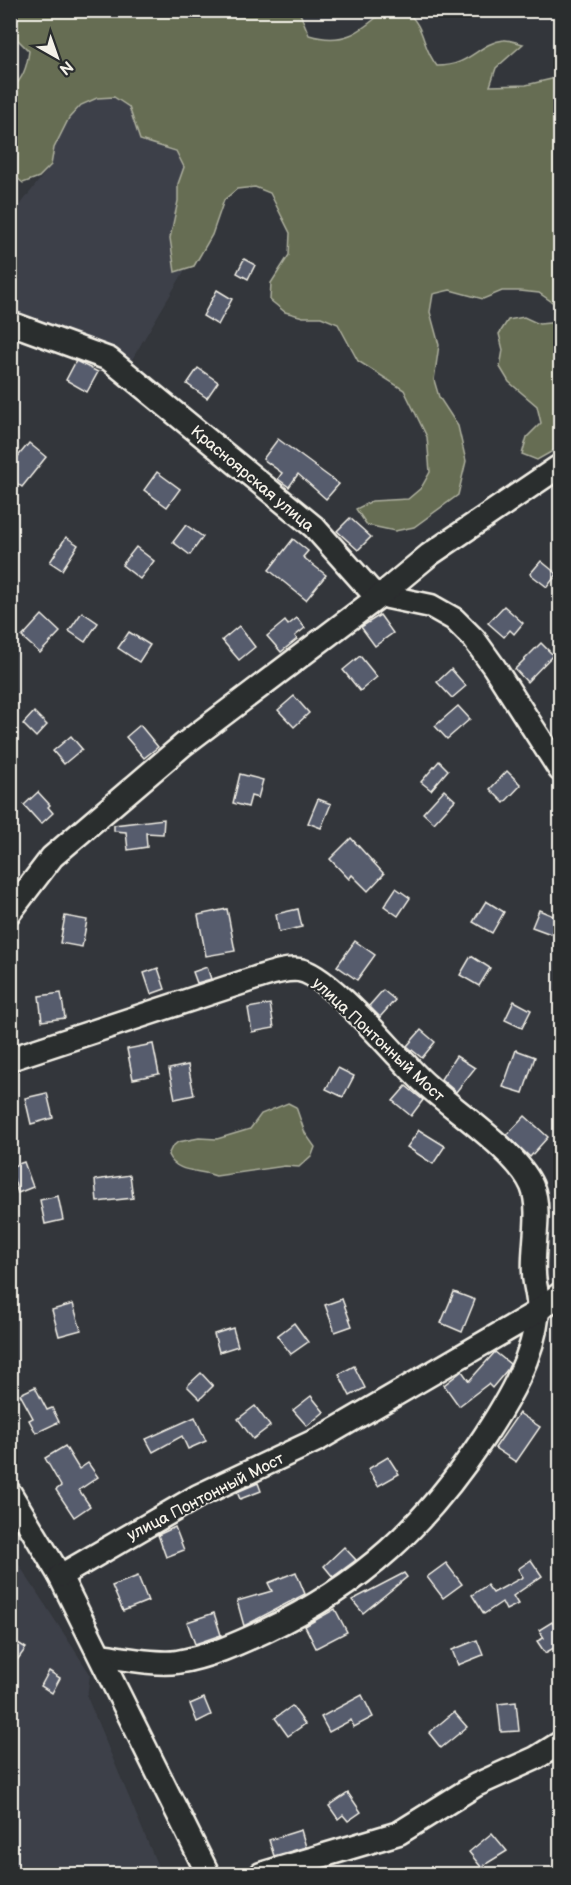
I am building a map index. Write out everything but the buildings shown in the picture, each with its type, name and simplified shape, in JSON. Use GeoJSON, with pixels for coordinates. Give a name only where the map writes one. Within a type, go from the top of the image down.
{"type":"FeatureCollection","features":[{"type":"Feature","properties":{"kind":"street","name":"Красноярская улица"},"geometry":{"type":"LineString","coordinates":[[10,322],[109,359],[253,480],[314,527],[371,591],[431,606],[454,619],[494,667],[561,770]]}},
{"type":"Feature","properties":{"kind":"street"},"geometry":{"type":"LineString","coordinates":[[10,912],[52,857],[183,745],[381,595],[429,555],[561,465]]}},
{"type":"Feature","properties":{"kind":"street","name":"улица Понтонный Мост"},"geometry":{"type":"LineString","coordinates":[[10,1059],[256,978],[286,970],[309,973],[350,1007],[427,1086],[489,1138],[526,1175],[533,1188],[535,1204],[534,1275],[539,1310],[526,1359],[510,1396],[471,1457],[432,1508],[409,1533],[339,1592],[298,1616],[242,1642],[174,1663],[100,1655]]}},
{"type":"Feature","properties":{"kind":"street","name":"улица Понтонный Мост"},"geometry":{"type":"LineString","coordinates":[[60,1576],[198,1496],[319,1439],[539,1310],[561,1293]]}},
{"type":"Feature","properties":{"kind":"street"},"geometry":{"type":"LineString","coordinates":[[10,1493],[60,1576],[208,1875]]}},
{"type":"Feature","properties":{"kind":"street"},"geometry":{"type":"LineString","coordinates":[[261,1875],[399,1833],[476,1785],[536,1758],[561,1743]]}},
{"type":"Feature","properties":{"kind":"shaded area"},"geometry":{"type":"Polygon","coordinates":[[[114,97],[129,107],[140,140],[176,151],[184,167],[178,184],[178,201],[170,238],[175,272],[186,268],[131,361],[11,314],[11,217],[51,165],[54,148],[69,118],[81,105],[97,98],[114,97]]]}},
{"type":"Feature","properties":{"kind":"shaded area"},"geometry":{"type":"Polygon","coordinates":[[[10,1551],[90,1674],[87,1697],[161,1874],[11,1874],[10,1551]]]}},
{"type":"Feature","properties":{"kind":"green space"},"geometry":{"type":"Polygon","coordinates":[[[11,10],[299,11],[309,35],[332,39],[358,31],[384,11],[406,11],[417,24],[437,66],[449,65],[466,59],[487,45],[506,40],[523,44],[496,68],[490,86],[526,85],[560,77],[560,322],[555,304],[539,293],[502,291],[483,299],[450,290],[433,294],[430,312],[439,345],[434,380],[439,397],[458,426],[466,461],[458,495],[414,527],[395,531],[367,525],[356,509],[372,501],[408,499],[421,488],[430,472],[427,437],[404,390],[358,361],[338,324],[321,317],[303,317],[285,312],[270,300],[271,283],[289,255],[290,233],[270,193],[255,187],[237,189],[224,200],[212,235],[194,266],[175,272],[170,238],[178,201],[178,184],[184,167],[176,151],[140,140],[129,107],[114,97],[97,98],[81,105],[69,118],[54,148],[51,165],[39,177],[23,183],[11,173],[10,91],[24,72],[29,51],[17,39],[11,39],[11,10]]]}},
{"type":"Feature","properties":{"kind":"green space"},"geometry":{"type":"Polygon","coordinates":[[[524,317],[539,324],[560,322],[560,447],[537,460],[522,454],[527,437],[541,423],[537,406],[509,382],[500,367],[503,350],[499,334],[508,320],[524,317]]]}},
{"type":"Feature","properties":{"kind":"green space"},"geometry":{"type":"Polygon","coordinates":[[[288,1103],[296,1107],[305,1133],[315,1147],[312,1155],[299,1167],[285,1166],[216,1176],[183,1168],[172,1161],[168,1155],[178,1142],[199,1138],[217,1139],[250,1129],[261,1114],[288,1103]]]}}]}
